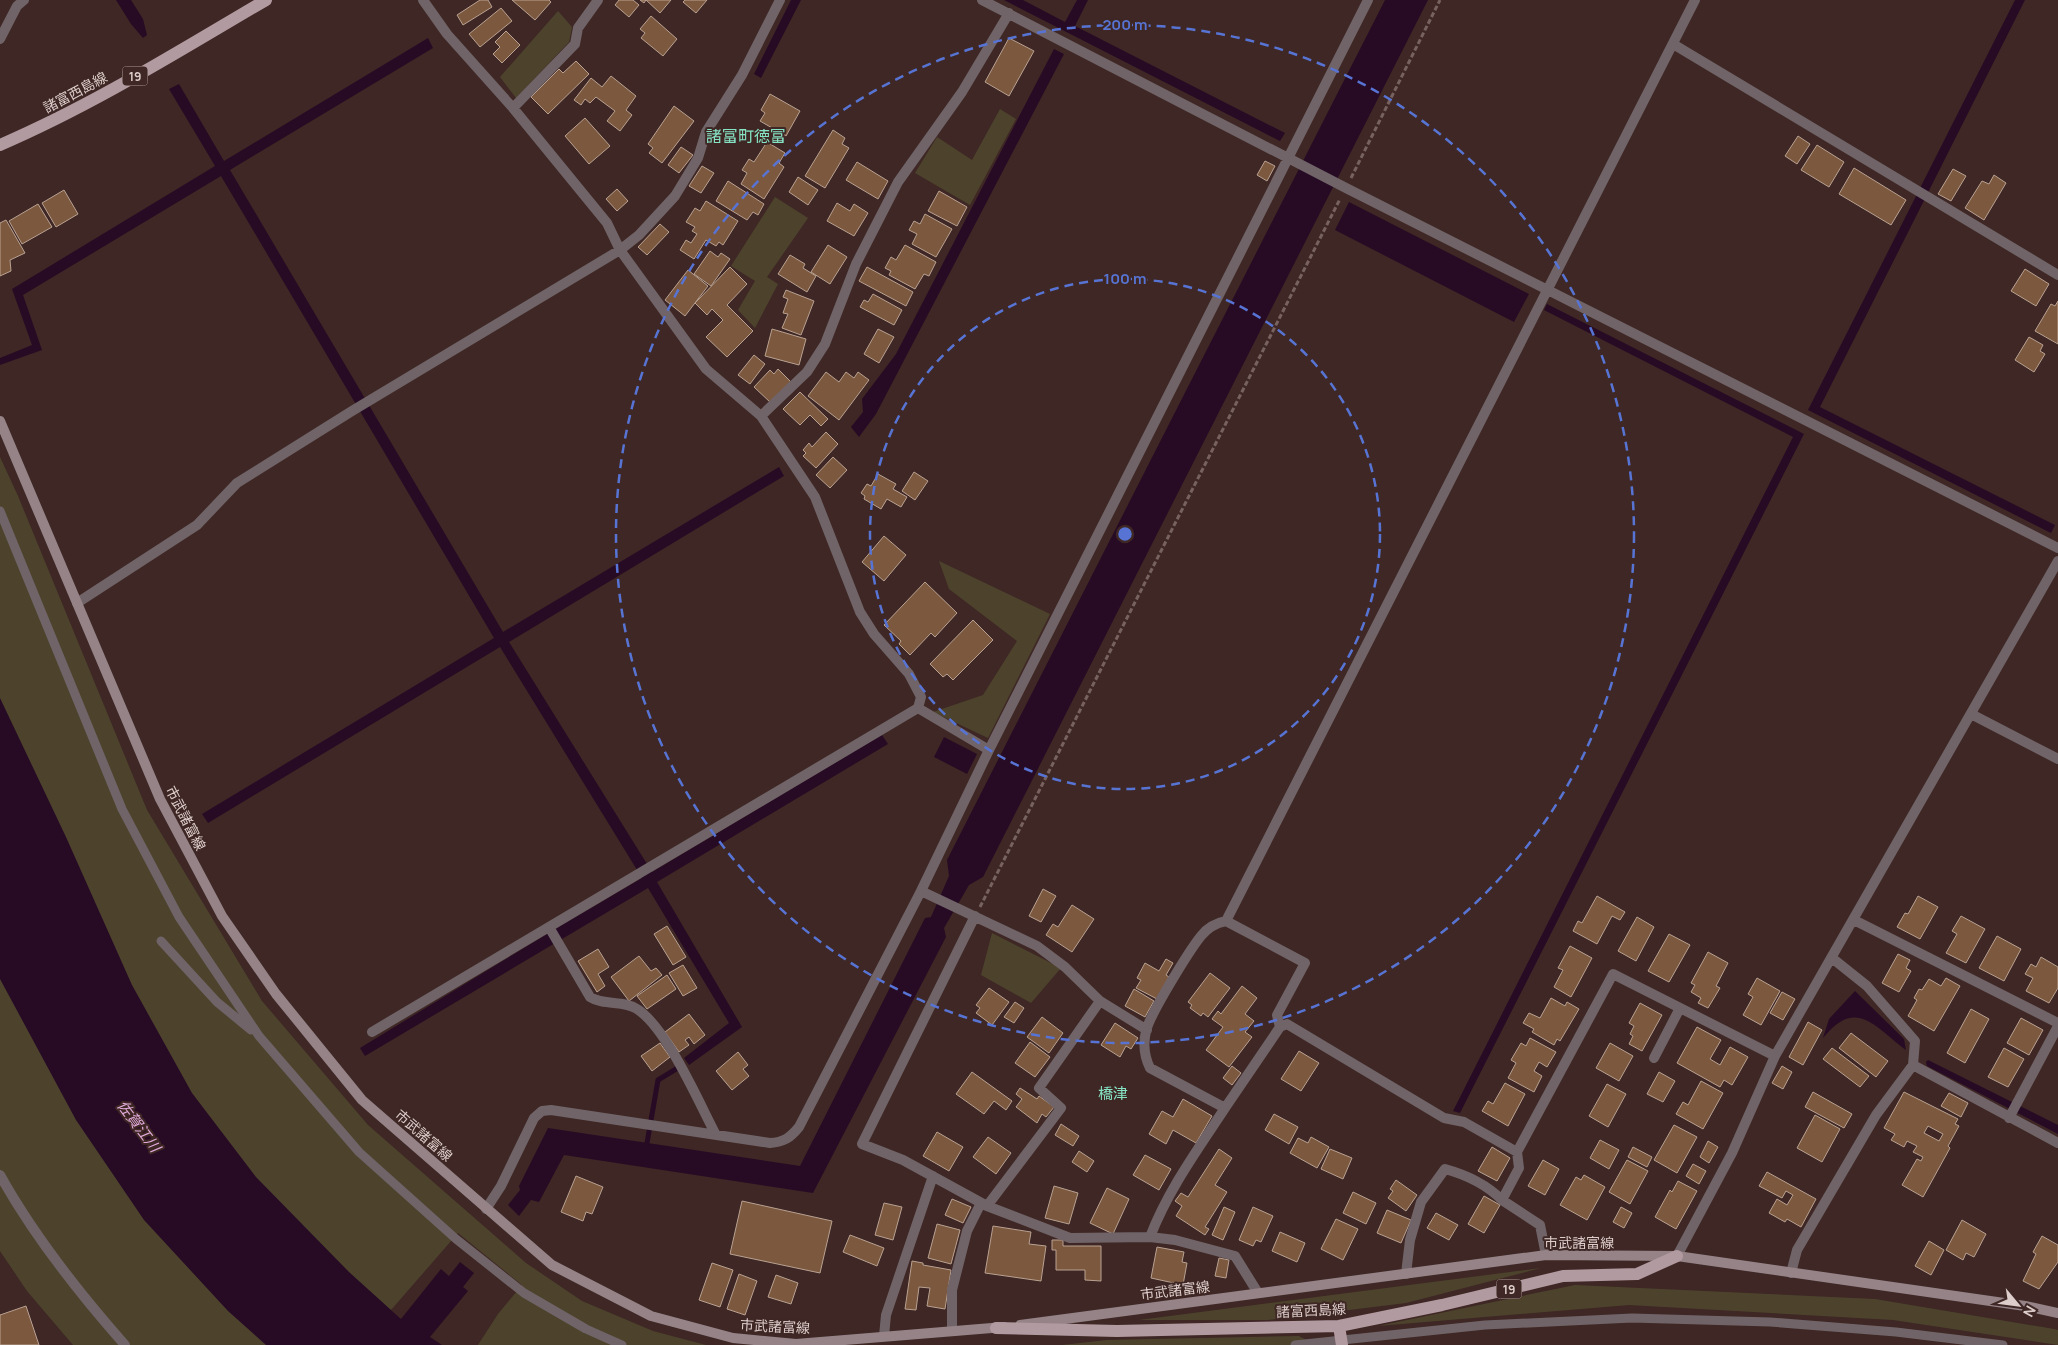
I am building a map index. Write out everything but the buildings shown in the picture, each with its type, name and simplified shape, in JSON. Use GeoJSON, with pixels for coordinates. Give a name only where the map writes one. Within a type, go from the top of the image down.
{"type":"FeatureCollection","features":[{"type":"Feature","properties":{"kind":"main road","name":"諸富西島線"},"geometry":{"type":"LineString","coordinates":[[0,145],[37,129],[103,95],[266,0]]}},
{"type":"Feature","properties":{"kind":"main road","name":"市武諸富線"},"geometry":{"type":"LineString","coordinates":[[0,421],[160,799],[222,916],[276,994],[362,1100],[486,1209],[552,1265],[651,1316],[742,1339],[796,1344],[996,1328],[1546,1255],[1677,1256],[2025,1306],[2058,1313]]}},
{"type":"Feature","properties":{"kind":"main road","name":"諸富西島線"},"geometry":{"type":"LineString","coordinates":[[996,1328],[1117,1331],[1339,1326],[1442,1305],[1562,1276],[1637,1274],[1677,1256]]}},
{"type":"Feature","properties":{"kind":"main road"},"geometry":{"type":"LineString","coordinates":[[1339,1326],[1342,1342]]}},
{"type":"Feature","properties":{"kind":"street"},"geometry":{"type":"LineString","coordinates":[[0,39],[17,6],[24,0]]}},
{"type":"Feature","properties":{"kind":"street"},"geometry":{"type":"LineString","coordinates":[[372,1032],[918,708],[921,697],[909,674],[874,634],[860,612],[815,497],[761,416],[706,369],[620,250],[606,223],[513,108],[448,34],[423,0]]}},
{"type":"Feature","properties":{"kind":"street"},"geometry":{"type":"LineString","coordinates":[[513,108],[575,44],[578,28],[598,0]]}},
{"type":"Feature","properties":{"kind":"street"},"geometry":{"type":"LineString","coordinates":[[78,603],[198,525],[237,483],[352,411],[620,250],[640,235],[676,196],[698,158],[706,132],[742,75],[780,0]]}},
{"type":"Feature","properties":{"kind":"street"},"geometry":{"type":"LineString","coordinates":[[982,0],[1293,161],[1548,288],[2058,548]]}},
{"type":"Feature","properties":{"kind":"street"},"geometry":{"type":"LineString","coordinates":[[486,1209],[501,1186],[534,1118],[542,1111],[551,1110],[770,1143],[782,1142],[791,1137],[799,1127],[921,892],[989,750],[1293,161],[1368,0]]}},
{"type":"Feature","properties":{"kind":"street"},"geometry":{"type":"LineString","coordinates":[[1226,920],[1695,0]]}},
{"type":"Feature","properties":{"kind":"street"},"geometry":{"type":"LineString","coordinates":[[761,416],[807,372],[824,344],[856,264],[898,182],[962,92],[1009,14]]}},
{"type":"Feature","properties":{"kind":"street"},"geometry":{"type":"LineString","coordinates":[[1673,44],[2058,275]]}},
{"type":"Feature","properties":{"kind":"street"},"geometry":{"type":"LineString","coordinates":[[1677,1256],[1732,1153],[1775,1056],[2058,561]]}},
{"type":"Feature","properties":{"kind":"street"},"geometry":{"type":"LineString","coordinates":[[918,708],[989,750]]}},
{"type":"Feature","properties":{"kind":"street"},"geometry":{"type":"LineString","coordinates":[[1971,714],[2058,759]]}},
{"type":"Feature","properties":{"kind":"street"},"geometry":{"type":"LineString","coordinates":[[921,892],[1037,946],[1065,967],[1100,1001],[1146,1030]]}},
{"type":"Feature","properties":{"kind":"street"},"geometry":{"type":"LineString","coordinates":[[971,914],[862,1144],[903,1160],[984,1205],[1070,1238],[1150,1236],[1175,1240],[1235,1256],[1258,1293]]}},
{"type":"Feature","properties":{"kind":"street"},"geometry":{"type":"LineString","coordinates":[[1225,1108],[1150,1068],[1144,1057],[1146,1030],[1154,1013],[1201,936],[1214,923],[1226,920],[1305,963],[1277,1014],[1280,1027]]}},
{"type":"Feature","properties":{"kind":"street"},"geometry":{"type":"LineString","coordinates":[[1854,920],[2058,1025],[2009,1118]]}},
{"type":"Feature","properties":{"kind":"street"},"geometry":{"type":"LineString","coordinates":[[550,928],[590,997],[598,1002],[635,1007],[647,1016],[675,1059],[716,1135]]}},
{"type":"Feature","properties":{"kind":"street"},"geometry":{"type":"LineString","coordinates":[[1792,1272],[1797,1250],[1866,1132],[1913,1065],[1915,1040],[1867,986],[1832,958]]}},
{"type":"Feature","properties":{"kind":"street"},"geometry":{"type":"LineString","coordinates":[[1502,1200],[1520,1168],[1518,1152],[1613,974],[1775,1056]]}},
{"type":"Feature","properties":{"kind":"street"},"geometry":{"type":"LineString","coordinates":[[952,1331],[952,1290],[967,1231],[984,1205],[1061,1108],[1039,1088],[1100,1001]]}},
{"type":"Feature","properties":{"kind":"street"},"geometry":{"type":"LineString","coordinates":[[1654,1058],[1680,1008]]}},
{"type":"Feature","properties":{"kind":"street"},"geometry":{"type":"LineString","coordinates":[[1150,1236],[1159,1213],[1225,1108],[1280,1027],[1287,1024],[1444,1118],[1464,1122],[1518,1152]]}},
{"type":"Feature","properties":{"kind":"street"},"geometry":{"type":"LineString","coordinates":[[1913,1065],[2058,1143]]}},
{"type":"Feature","properties":{"kind":"street"},"geometry":{"type":"LineString","coordinates":[[1406,1274],[1410,1240],[1421,1202],[1446,1169],[1490,1187],[1502,1200],[1540,1225],[1546,1255]]}},
{"type":"Feature","properties":{"kind":"street"},"geometry":{"type":"LineString","coordinates":[[0,1175],[48,1248],[90,1305],[125,1345]]}},
{"type":"Feature","properties":{"kind":"street"},"geometry":{"type":"LineString","coordinates":[[884,1336],[886,1315],[933,1176]]}},
{"type":"Feature","properties":{"kind":"lane"},"geometry":{"type":"LineString","coordinates":[[0,511],[122,809],[179,917],[259,1036],[359,1152],[456,1239],[524,1293],[586,1329],[622,1345]]}},
{"type":"Feature","properties":{"kind":"lane"},"geometry":{"type":"LineString","coordinates":[[161,941],[217,1002],[259,1036]]}},
{"type":"Feature","properties":{"kind":"lane"},"geometry":{"type":"LineString","coordinates":[[1296,1345],[1342,1342],[1485,1325],[1632,1318],[1770,1322],[1896,1332],[2003,1345]]}},
{"type":"Feature","properties":{"kind":"path"},"geometry":{"type":"LineString","coordinates":[[971,914],[1440,0]]}},
{"type":"Feature","properties":{"kind":"shaded area"},"geometry":{"type":"Polygon","coordinates":[[[558,11],[572,27],[569,42],[516,98],[500,77],[558,11]]]}},
{"type":"Feature","properties":{"kind":"shaded area"},"geometry":{"type":"Polygon","coordinates":[[[1000,109],[1016,119],[970,205],[915,173],[937,137],[972,160],[1000,109]]]}},
{"type":"Feature","properties":{"kind":"shaded area"},"geometry":{"type":"Polygon","coordinates":[[[775,197],[808,218],[767,277],[778,284],[755,328],[738,310],[755,281],[731,266],[775,197]]]}},
{"type":"Feature","properties":{"kind":"shaded area"},"geometry":{"type":"Polygon","coordinates":[[[0,457],[18,496],[147,810],[262,1001],[368,1125],[526,1263],[582,1301],[653,1331],[706,1345],[478,1345],[498,1314],[522,1285],[458,1233],[391,1310],[401,1319],[248,1200],[0,746],[0,457]]]}},
{"type":"Feature","properties":{"kind":"shaded area"},"geometry":{"type":"Polygon","coordinates":[[[939,561],[1050,614],[988,738],[933,712],[983,695],[1017,641],[949,589],[939,561]]]}},
{"type":"Feature","properties":{"kind":"shaded area"},"geometry":{"type":"Polygon","coordinates":[[[992,933],[1061,968],[1031,1003],[981,975],[992,933]]]}},
{"type":"Feature","properties":{"kind":"shaded area"},"geometry":{"type":"Polygon","coordinates":[[[0,947],[291,1345],[73,1345],[27,1291],[0,1251],[0,947]]]}},
{"type":"Feature","properties":{"kind":"shaded area"},"geometry":{"type":"Polygon","coordinates":[[[1541,1268],[1406,1303],[1267,1320],[1139,1320],[1541,1268]]]}},
{"type":"Feature","properties":{"kind":"shaded area"},"geometry":{"type":"Polygon","coordinates":[[[1575,1285],[1875,1299],[2058,1330],[2058,1345],[1893,1320],[1629,1305],[1378,1326],[1575,1285]]]}},
{"type":"Feature","properties":{"kind":"shaded area"},"geometry":{"type":"Polygon","coordinates":[[[1299,1336],[1315,1345],[1062,1345],[1107,1340],[1299,1336]]]}},
{"type":"Feature","properties":{"kind":"water"},"geometry":{"type":"Polygon","coordinates":[[[116,0],[131,0],[143,19],[147,35],[143,38],[131,24],[116,0]]]}},
{"type":"Feature","properties":{"kind":"water"},"geometry":{"type":"Polygon","coordinates":[[[791,0],[801,0],[761,78],[754,74],[791,0]]]}},
{"type":"Feature","properties":{"kind":"water"},"geometry":{"type":"Polygon","coordinates":[[[1004,0],[1023,0],[1065,22],[1077,0],[1088,0],[1075,26],[1285,133],[1280,141],[1004,0]]]}},
{"type":"Feature","properties":{"kind":"water"},"geometry":{"type":"Polygon","coordinates":[[[1385,0],[1428,0],[983,877],[969,885],[944,928],[946,937],[813,1193],[564,1155],[539,1202],[531,1200],[519,1216],[508,1205],[520,1190],[519,1186],[548,1128],[800,1166],[925,918],[931,917],[949,876],[947,860],[1385,0]]]}},
{"type":"Feature","properties":{"kind":"water"},"geometry":{"type":"Polygon","coordinates":[[[2015,0],[2025,0],[1820,407],[2055,525],[2051,533],[1808,410],[2015,0]]]}},
{"type":"Feature","properties":{"kind":"water"},"geometry":{"type":"Polygon","coordinates":[[[428,38],[433,48],[230,170],[503,632],[779,467],[784,476],[509,642],[652,872],[882,735],[888,744],[657,882],[742,1027],[689,1065],[684,1058],[729,1023],[648,888],[365,1056],[360,1048],[642,878],[500,647],[208,823],[202,814],[494,638],[221,176],[23,295],[42,350],[0,365],[0,358],[32,345],[12,289],[215,166],[169,89],[179,84],[224,161],[428,38]]]}},
{"type":"Feature","properties":{"kind":"water"},"geometry":{"type":"Polygon","coordinates":[[[1054,49],[1064,54],[876,414],[859,437],[851,427],[863,412],[862,399],[896,354],[1054,49]]]}},
{"type":"Feature","properties":{"kind":"water"},"geometry":{"type":"Polygon","coordinates":[[[1349,202],[1529,294],[1514,322],[1335,230],[1349,202]]]}},
{"type":"Feature","properties":{"kind":"water"},"geometry":{"type":"Polygon","coordinates":[[[1547,304],[1804,434],[1460,1113],[1453,1111],[1793,437],[1544,310],[1547,304]]]}},
{"type":"Feature","properties":{"kind":"water","name":"佐賀江川"},"geometry":{"type":"Polygon","coordinates":[[[0,698],[66,837],[132,985],[192,1093],[256,1177],[349,1272],[401,1319],[441,1269],[449,1276],[460,1262],[474,1273],[463,1287],[468,1291],[430,1337],[442,1345],[266,1345],[228,1311],[144,1220],[76,1120],[0,979],[0,698]]]}},
{"type":"Feature","properties":{"kind":"water"},"geometry":{"type":"Polygon","coordinates":[[[944,737],[977,754],[967,774],[934,757],[944,737]]]}},
{"type":"Feature","properties":{"kind":"water"},"geometry":{"type":"Polygon","coordinates":[[[1855,991],[1904,1039],[1906,1050],[1874,1025],[1855,1017],[1845,1019],[1823,1038],[1829,1019],[1855,991]]]}},
{"type":"Feature","properties":{"kind":"water"},"geometry":{"type":"Polygon","coordinates":[[[1928,1060],[2058,1125],[2058,1134],[1927,1066],[1926,1062],[1928,1060]]]}},
{"type":"Feature","properties":{"kind":"waterway"},"geometry":{"type":"LineString","coordinates":[[647,1143],[658,1080],[681,1066]]}},
{"type":"Feature","properties":{"kind":"district","name":"諸富町徳富"},"geometry":{"type":"Point","coordinates":[746,136]}},
{"type":"Feature","properties":{"kind":"district","name":"橋津"},"geometry":{"type":"Point","coordinates":[1113,1093]}}]}
